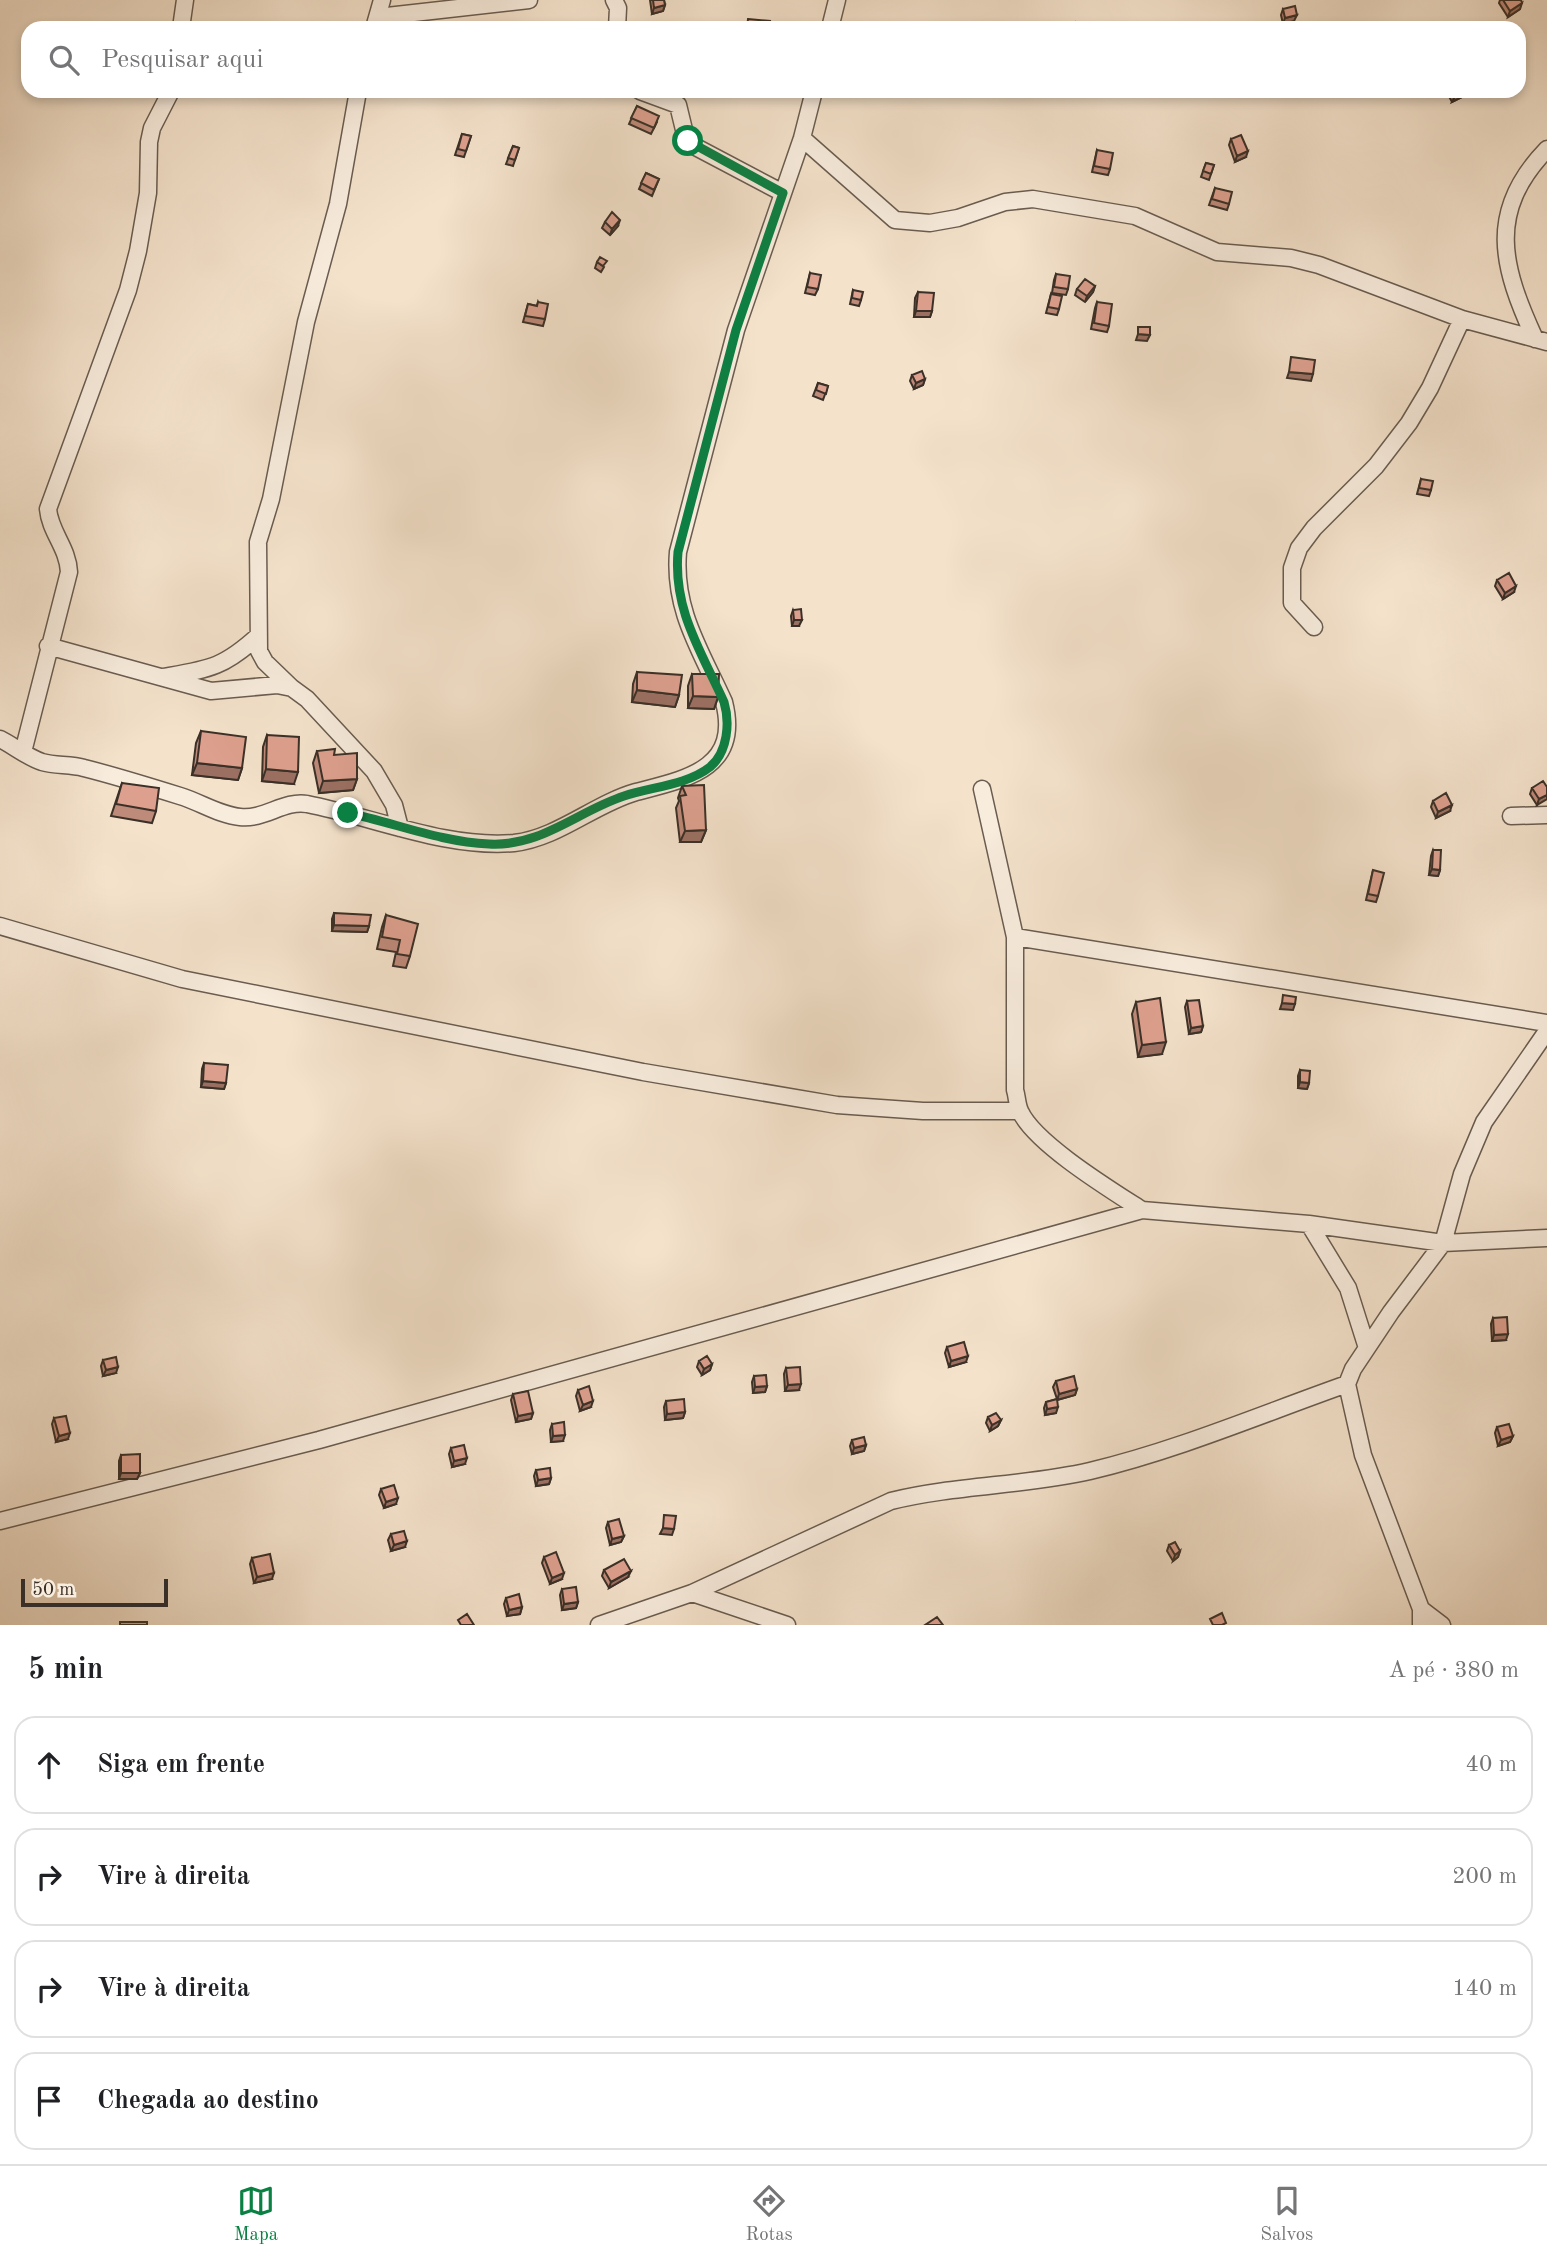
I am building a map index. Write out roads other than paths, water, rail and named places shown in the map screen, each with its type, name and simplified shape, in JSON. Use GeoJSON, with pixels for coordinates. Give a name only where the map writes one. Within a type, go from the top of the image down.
{"type":"FeatureCollection","features":[{"type":"Feature","properties":{"kind":"street"},"geometry":{"type":"LineString","coordinates":[[182,21],[184,0]]}},
{"type":"Feature","properties":{"kind":"street"},"geometry":{"type":"LineString","coordinates":[[377,21],[382,0]]}},
{"type":"Feature","properties":{"kind":"street"},"geometry":{"type":"LineString","coordinates":[[389,21],[530,0]]}},
{"type":"Feature","properties":{"kind":"street"},"geometry":{"type":"LineString","coordinates":[[614,0],[618,8],[617,21]]}},
{"type":"Feature","properties":{"kind":"street"},"geometry":{"type":"LineString","coordinates":[[832,21],[837,0]]}},
{"type":"Feature","properties":{"kind":"street"},"geometry":{"type":"LineString","coordinates":[[23,752],[69,572],[68,556],[49,520],[48,509],[128,290],[148,192],[149,142],[152,128],[167,98]]}},
{"type":"Feature","properties":{"kind":"street"},"geometry":{"type":"LineString","coordinates":[[357,98],[338,204],[306,322],[271,499],[258,542],[258,636],[259,651],[265,662],[307,699],[373,771],[394,805],[400,828]]}},
{"type":"Feature","properties":{"kind":"street"},"geometry":{"type":"LineString","coordinates":[[659,98],[678,105],[686,138],[692,145],[783,193]]}},
{"type":"Feature","properties":{"kind":"street"},"geometry":{"type":"LineString","coordinates":[[0,739],[43,762],[80,767],[188,798],[240,817],[265,815],[302,804],[370,818],[400,828],[489,844],[518,842],[542,836],[622,796],[685,779],[710,766],[720,754],[729,718],[683,612],[675,579],[678,552],[736,330],[802,138],[812,98]]}},
{"type":"Feature","properties":{"kind":"street"},"geometry":{"type":"LineString","coordinates":[[802,138],[895,220],[930,223],[958,218],[1004,202],[1033,199],[1122,214],[1153,221],[1217,252],[1291,258],[1343,272],[1461,319],[1541,341]]}},
{"type":"Feature","properties":{"kind":"street"},"geometry":{"type":"LineString","coordinates":[[1541,341],[1513,292],[1504,248],[1510,203],[1527,170],[1547,149]]}},
{"type":"Feature","properties":{"kind":"street"},"geometry":{"type":"LineString","coordinates":[[1314,627],[1292,603],[1292,568],[1299,548],[1314,528],[1376,467],[1409,423],[1430,388],[1461,319]]}},
{"type":"Feature","properties":{"kind":"street"},"geometry":{"type":"LineString","coordinates":[[161,678],[214,668],[234,657],[258,636]]}},
{"type":"Feature","properties":{"kind":"street"},"geometry":{"type":"LineString","coordinates":[[48,646],[211,691],[277,685],[292,688]]}},
{"type":"Feature","properties":{"kind":"street"},"geometry":{"type":"LineString","coordinates":[[982,789],[1015,937],[1015,1090],[1020,1111],[1032,1128],[1086,1173],[1142,1210]]}},
{"type":"Feature","properties":{"kind":"street"},"geometry":{"type":"LineString","coordinates":[[1511,816],[1547,815]]}},
{"type":"Feature","properties":{"kind":"street"},"geometry":{"type":"LineString","coordinates":[[0,926],[182,979],[643,1072],[837,1105],[923,1111],[1020,1111]]}},
{"type":"Feature","properties":{"kind":"street"},"geometry":{"type":"LineString","coordinates":[[1015,937],[1547,1023]]}},
{"type":"Feature","properties":{"kind":"street"},"geometry":{"type":"LineString","coordinates":[[599,1625],[692,1593],[891,1501],[920,1494],[1088,1472],[1144,1457],[1347,1384],[1367,1348],[1443,1243],[1462,1174],[1484,1122],[1547,1031]]}},
{"type":"Feature","properties":{"kind":"street"},"geometry":{"type":"LineString","coordinates":[[0,1521],[319,1440],[1142,1210],[1309,1224],[1443,1243],[1547,1238]]}},
{"type":"Feature","properties":{"kind":"street"},"geometry":{"type":"LineString","coordinates":[[1309,1224],[1348,1288],[1367,1348]]}},
{"type":"Feature","properties":{"kind":"street"},"geometry":{"type":"LineString","coordinates":[[1347,1384],[1363,1455],[1421,1617],[1443,1625]]}},
{"type":"Feature","properties":{"kind":"street"},"geometry":{"type":"LineString","coordinates":[[692,1593],[787,1625]]}}]}
